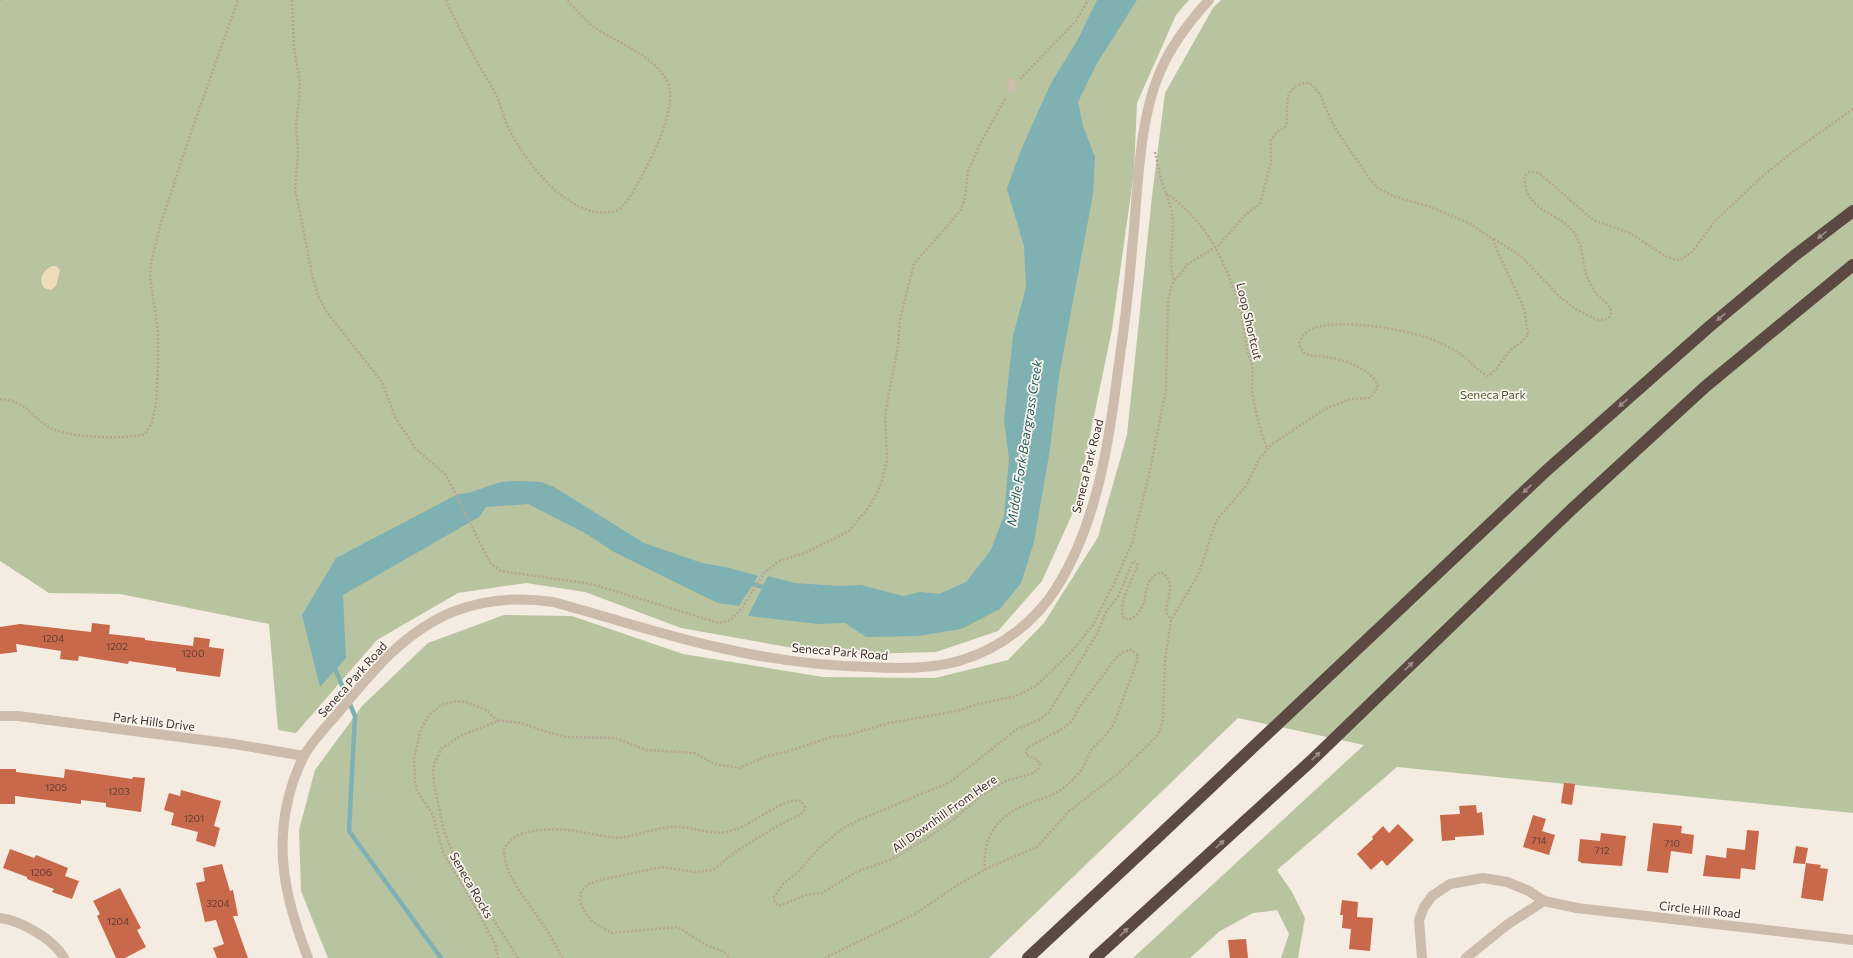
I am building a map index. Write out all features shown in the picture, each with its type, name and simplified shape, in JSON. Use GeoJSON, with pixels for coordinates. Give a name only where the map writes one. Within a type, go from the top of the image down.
{"type":"FeatureCollection","features":[{"type":"Feature","properties":{"kind":"highway"},"geometry":{"type":"LineString","coordinates":[[1028,958],[1546,471],[1710,326],[1794,256],[1853,211]]}},
{"type":"Feature","properties":{"kind":"highway"},"geometry":{"type":"LineString","coordinates":[[1095,958],[1311,761],[1572,509],[1706,386],[1853,265]]}},
{"type":"Feature","properties":{"kind":"street","name":"Seneca Park Road"},"geometry":{"type":"LineString","coordinates":[[308,958],[289,899],[282,859],[283,834],[287,803],[304,756],[370,674],[412,635],[438,619],[456,611],[490,601],[515,598],[553,602],[722,649],[843,666],[895,668],[938,665],[976,655],[992,648],[1015,632],[1038,612],[1058,585],[1078,546],[1092,506],[1106,454],[1128,301],[1145,124],[1153,90],[1161,70],[1192,19],[1209,0]]}},
{"type":"Feature","properties":{"kind":"street","name":"Park Hills Drive"},"geometry":{"type":"LineString","coordinates":[[0,716],[18,716],[216,742],[304,756]]}},
{"type":"Feature","properties":{"kind":"street","name":"Circle Hill Road"},"geometry":{"type":"LineString","coordinates":[[1422,958],[1419,920],[1424,907],[1432,896],[1450,884],[1483,878],[1507,882],[1529,891],[1544,901],[1577,908],[1853,940]]}},
{"type":"Feature","properties":{"kind":"street"},"geometry":{"type":"LineString","coordinates":[[1466,958],[1508,924],[1544,901]]}},
{"type":"Feature","properties":{"kind":"street"},"geometry":{"type":"LineString","coordinates":[[0,918],[35,931],[45,937],[53,944],[64,958]]}},
{"type":"Feature","properties":{"kind":"path"},"geometry":{"type":"LineString","coordinates":[[0,399],[18,402],[48,426],[62,433],[75,435],[135,437],[145,434],[152,423],[156,404],[158,331],[150,277],[151,263],[160,226],[190,135],[238,0]]}},
{"type":"Feature","properties":{"kind":"path"},"geometry":{"type":"LineString","coordinates":[[292,0],[294,49],[300,82],[296,123],[298,152],[295,188],[304,239],[318,296],[326,311],[382,382],[395,417],[416,448],[446,475],[472,523],[490,563],[501,571],[592,584],[719,623],[731,620],[742,608],[764,573],[779,561],[805,553],[849,532],[869,507],[883,478],[887,460],[885,416],[898,346],[900,319],[914,264],[961,210],[965,198],[968,171],[978,146],[1011,86],[1076,21],[1088,0]]}},
{"type":"Feature","properties":{"kind":"path"},"geometry":{"type":"LineString","coordinates":[[446,0],[458,28],[496,94],[508,126],[523,151],[548,184],[566,199],[587,210],[603,213],[618,210],[628,198],[650,161],[662,134],[670,95],[668,83],[659,70],[644,57],[591,24],[567,0]]}},
{"type":"Feature","properties":{"kind":"path"},"geometry":{"type":"LineString","coordinates":[[1155,152],[1173,224],[1171,270],[1174,280],[1188,264],[1222,242],[1246,214],[1260,204],[1270,162],[1271,140],[1277,132],[1285,127],[1287,122],[1289,93],[1296,86],[1304,82],[1312,85],[1320,94],[1337,131],[1369,178],[1378,188],[1393,196],[1428,206],[1469,223],[1521,256],[1560,297],[1569,304],[1598,320],[1603,320],[1609,318],[1611,314],[1610,310],[1595,292],[1589,281],[1575,234],[1561,221],[1541,208],[1529,195],[1524,178],[1527,174],[1534,172],[1543,176],[1593,220],[1630,233],[1665,256],[1674,260],[1682,259],[1692,252],[1720,216],[1757,181],[1790,154],[1853,109]]}},
{"type":"Feature","properties":{"kind":"path","name":"Loop Shortcut"},"geometry":{"type":"LineString","coordinates":[[1166,193],[1178,201],[1202,227],[1221,257],[1231,279],[1241,312],[1246,348],[1250,359],[1252,391],[1256,414],[1268,449]]}},
{"type":"Feature","properties":{"kind":"path"},"geometry":{"type":"LineString","coordinates":[[825,958],[914,914],[959,884],[985,870],[1015,855],[1037,847],[1069,811],[1120,772],[1159,733],[1163,719],[1165,660],[1171,620],[1199,573],[1216,521],[1246,486],[1259,459],[1268,449],[1325,409],[1351,399],[1370,398],[1378,387],[1377,382],[1373,377],[1349,364],[1326,357],[1313,356],[1304,353],[1299,345],[1306,332],[1327,325],[1345,324],[1393,329],[1414,334],[1439,342],[1459,353],[1488,376],[1511,350],[1526,338],[1529,328],[1524,308],[1493,239]]}},
{"type":"Feature","properties":{"kind":"path","name":"All Downhill From Here"},"geometry":{"type":"LineString","coordinates":[[985,870],[984,861],[987,843],[990,834],[995,827],[1008,814],[1028,804],[1048,797],[1068,785],[1085,765],[1092,749],[1109,731],[1117,717],[1134,672],[1138,655],[1131,650],[1123,652],[1116,658],[1078,710],[1072,721],[1064,728],[1027,748],[1026,755],[1036,759],[1040,764],[1034,773],[1006,781],[982,795],[953,820],[920,843],[890,860],[848,876],[822,893],[806,895],[779,906],[775,902],[774,897],[783,884],[797,873],[816,852],[842,829],[859,820],[950,782],[1013,732],[1039,720],[1049,712],[1098,632],[1106,612],[1118,597],[1133,561],[1137,563],[1137,567],[1123,602],[1122,614],[1124,618],[1129,620],[1142,609],[1149,581],[1154,575],[1161,572],[1167,575],[1170,580],[1171,587],[1166,611],[1171,620]]}},
{"type":"Feature","properties":{"kind":"path","name":"Seneca Rocks"},"geometry":{"type":"LineString","coordinates":[[498,721],[486,710],[466,702],[456,701],[441,705],[430,714],[421,728],[414,759],[415,781],[418,790],[433,815],[445,857],[472,900],[494,944],[498,958]]}},
{"type":"Feature","properties":{"kind":"path"},"geometry":{"type":"LineString","coordinates":[[562,958],[545,928],[520,893],[508,868],[504,850],[508,842],[514,838],[537,829],[576,831],[623,838],[658,828],[672,827],[722,833],[737,829],[779,806],[792,801],[801,801],[805,807],[804,811],[800,815],[780,825],[735,852],[713,870],[695,872],[662,867],[596,881],[588,884],[581,892],[580,901],[585,913],[592,921],[611,933],[678,927],[704,944],[722,951],[731,958]]}},
{"type":"Feature","properties":{"kind":"green space"},"geometry":{"type":"Polygon","coordinates":[[[0,0],[1189,0],[1176,15],[1137,103],[1134,172],[1112,329],[1075,508],[1042,581],[998,631],[936,652],[862,654],[793,648],[681,628],[585,592],[526,583],[458,593],[377,640],[296,733],[278,730],[269,624],[120,594],[49,593],[0,561],[0,0]]]}},
{"type":"Feature","properties":{"kind":"green space","name":"Seneca Park"},"geometry":{"type":"Polygon","coordinates":[[[1221,0],[1853,0],[1853,813],[1397,767],[1277,870],[1292,892],[1305,918],[1298,958],[1281,958],[1289,934],[1277,910],[1253,913],[1220,931],[1190,958],[1133,958],[1364,745],[1238,718],[989,958],[328,958],[301,891],[299,830],[315,770],[362,706],[428,643],[504,615],[572,616],[683,654],[823,677],[935,678],[1008,660],[1044,623],[1098,537],[1127,435],[1152,196],[1165,93],[1213,8],[1221,0]]]}},
{"type":"Feature","properties":{"kind":"sand"},"geometry":{"type":"Polygon","coordinates":[[[52,266],[56,266],[60,270],[56,286],[51,290],[44,288],[41,282],[42,276],[46,270],[52,266]]]}},
{"type":"Feature","properties":{"kind":"water"},"geometry":{"type":"Polygon","coordinates":[[[1097,0],[1137,0],[1096,65],[1078,102],[1083,126],[1095,157],[1093,194],[1059,376],[1050,449],[1034,542],[1021,583],[1000,609],[961,629],[918,636],[866,637],[845,623],[818,624],[748,616],[768,576],[795,583],[839,586],[861,585],[903,596],[920,592],[939,594],[966,582],[991,550],[1004,515],[1009,459],[1004,420],[1013,336],[1026,287],[1024,246],[1007,189],[1021,150],[1051,83],[1077,41],[1097,0]]]}},
{"type":"Feature","properties":{"kind":"water"},"geometry":{"type":"Polygon","coordinates":[[[501,482],[541,482],[554,487],[644,543],[702,563],[730,568],[758,576],[739,606],[718,603],[614,552],[585,533],[528,504],[486,507],[479,517],[343,595],[346,658],[320,687],[302,615],[336,558],[458,494],[468,493],[501,482]]]}},
{"type":"Feature","properties":{"kind":"building"},"geometry":{"type":"Polygon","coordinates":[[[92,623],[110,625],[109,634],[145,638],[145,640],[193,646],[194,637],[210,639],[209,647],[224,649],[220,677],[176,671],[176,668],[129,661],[128,664],[79,656],[78,661],[60,659],[61,651],[16,644],[17,652],[0,654],[0,627],[20,624],[91,632],[92,623]]]}},
{"type":"Feature","properties":{"kind":"building"},"geometry":{"type":"Polygon","coordinates":[[[0,769],[16,769],[16,772],[64,778],[65,769],[132,779],[133,777],[145,778],[141,812],[106,807],[106,803],[81,800],[81,804],[15,796],[15,804],[0,804],[0,769]]]}},
{"type":"Feature","properties":{"kind":"building"},"geometry":{"type":"Polygon","coordinates":[[[1564,783],[1575,784],[1572,805],[1561,803],[1564,783]]]}},
{"type":"Feature","properties":{"kind":"building"},"geometry":{"type":"Polygon","coordinates":[[[181,790],[221,801],[214,826],[220,828],[215,847],[196,841],[198,832],[171,825],[174,813],[164,810],[169,793],[180,796],[181,790]]]}},
{"type":"Feature","properties":{"kind":"building"},"geometry":{"type":"Polygon","coordinates":[[[1476,805],[1477,813],[1482,812],[1484,835],[1455,837],[1455,840],[1442,841],[1440,815],[1460,814],[1459,806],[1476,805]]]}},
{"type":"Feature","properties":{"kind":"building"},"geometry":{"type":"Polygon","coordinates":[[[1533,815],[1546,819],[1542,831],[1555,835],[1549,855],[1523,847],[1533,815]]]}},
{"type":"Feature","properties":{"kind":"building"},"geometry":{"type":"Polygon","coordinates":[[[1653,823],[1682,826],[1681,833],[1694,835],[1692,854],[1671,851],[1668,873],[1647,871],[1653,823]]]}},
{"type":"Feature","properties":{"kind":"building"},"geometry":{"type":"Polygon","coordinates":[[[1398,824],[1414,840],[1387,866],[1382,860],[1371,870],[1357,854],[1373,839],[1372,837],[1383,826],[1389,833],[1398,824]]]}},
{"type":"Feature","properties":{"kind":"building"},"geometry":{"type":"Polygon","coordinates":[[[1747,830],[1759,831],[1755,870],[1741,868],[1740,879],[1703,876],[1706,855],[1726,858],[1727,848],[1745,850],[1747,830]]]}},
{"type":"Feature","properties":{"kind":"building"},"geometry":{"type":"Polygon","coordinates":[[[1601,833],[1626,836],[1622,866],[1581,863],[1578,861],[1580,839],[1600,841],[1601,833]]]}},
{"type":"Feature","properties":{"kind":"building"},"geometry":{"type":"Polygon","coordinates":[[[1796,846],[1808,848],[1805,864],[1793,863],[1796,846]]]}},
{"type":"Feature","properties":{"kind":"building"},"geometry":{"type":"Polygon","coordinates":[[[10,849],[34,858],[36,855],[68,868],[65,876],[79,881],[72,899],[52,892],[54,889],[3,868],[10,849]]]}},
{"type":"Feature","properties":{"kind":"building"},"geometry":{"type":"Polygon","coordinates":[[[1806,863],[1821,865],[1820,868],[1828,869],[1823,901],[1801,898],[1806,863]]]}},
{"type":"Feature","properties":{"kind":"building"},"geometry":{"type":"Polygon","coordinates":[[[222,864],[230,891],[233,890],[238,916],[233,916],[248,958],[217,958],[213,948],[224,944],[216,920],[205,922],[196,883],[205,881],[203,868],[222,864]]]}},
{"type":"Feature","properties":{"kind":"building"},"geometry":{"type":"Polygon","coordinates":[[[120,888],[141,928],[137,930],[146,947],[125,958],[116,958],[97,916],[100,914],[93,901],[120,888]]]}},
{"type":"Feature","properties":{"kind":"building"},"geometry":{"type":"Polygon","coordinates":[[[1342,900],[1358,902],[1357,917],[1373,918],[1370,951],[1349,949],[1351,929],[1342,928],[1343,915],[1340,915],[1342,900]]]}},
{"type":"Feature","properties":{"kind":"building"},"geometry":{"type":"Polygon","coordinates":[[[1246,939],[1248,958],[1230,958],[1228,940],[1246,939]]]}},
{"type":"Feature","properties":{"kind":"waterway","name":"Middle Fork Beargrass Creek"},"geometry":{"type":"LineString","coordinates":[[748,583],[767,588]]}},
{"type":"Feature","properties":{"kind":"waterway","name":"Middle Fork Beargrass Creek"},"geometry":{"type":"LineString","coordinates":[[333,664],[355,716],[349,831],[441,958]]}}]}
